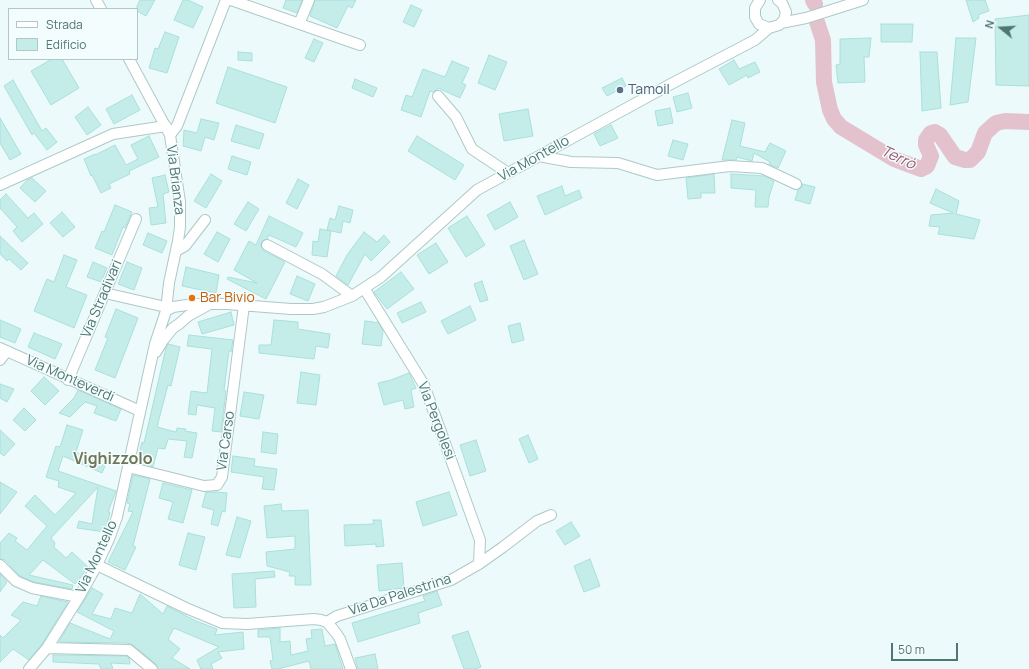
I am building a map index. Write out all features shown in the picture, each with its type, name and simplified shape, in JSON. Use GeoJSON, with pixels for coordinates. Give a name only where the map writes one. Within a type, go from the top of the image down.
{"type":"FeatureCollection","features":[{"type":"Feature","properties":{"kind":"street"},"geometry":{"type":"LineString","coordinates":[[0,185],[113,134],[168,130],[178,126],[226,0]]}},
{"type":"Feature","properties":{"kind":"street"},"geometry":{"type":"LineString","coordinates":[[231,0],[360,45]]}},
{"type":"Feature","properties":{"kind":"street"},"geometry":{"type":"LineString","coordinates":[[299,24],[309,0]]}},
{"type":"Feature","properties":{"kind":"street"},"geometry":{"type":"LineString","coordinates":[[760,0],[755,8],[755,18],[757,22],[765,28],[769,28]]}},
{"type":"Feature","properties":{"kind":"street","name":"Via Montello"},"geometry":{"type":"LineString","coordinates":[[29,669],[47,648],[79,597],[97,565],[109,539],[117,517],[157,335],[167,309],[194,304],[212,304],[313,309],[324,307],[352,296],[381,277],[472,194],[487,184],[755,40],[769,28],[863,0]]}},
{"type":"Feature","properties":{"kind":"street"},"geometry":{"type":"LineString","coordinates":[[781,3],[795,15],[806,18]]}},
{"type":"Feature","properties":{"kind":"street"},"geometry":{"type":"LineString","coordinates":[[781,3],[785,16],[782,23]]}},
{"type":"Feature","properties":{"kind":"street","name":"Via Montello"},"geometry":{"type":"LineString","coordinates":[[736,50],[752,35],[757,22]]}},
{"type":"Feature","properties":{"kind":"street","name":"Via Brianza"},"geometry":{"type":"LineString","coordinates":[[129,60],[168,130],[180,202],[180,227],[170,274],[167,309]]}},
{"type":"Feature","properties":{"kind":"street"},"geometry":{"type":"LineString","coordinates":[[438,96],[456,117],[472,149],[508,173]]}},
{"type":"Feature","properties":{"kind":"street"},"geometry":{"type":"LineString","coordinates":[[539,156],[571,162],[618,163],[657,174],[730,166],[762,168],[796,184]]}},
{"type":"Feature","properties":{"kind":"street","name":"Via Stradivari"},"geometry":{"type":"LineString","coordinates":[[68,380],[136,219]]}},
{"type":"Feature","properties":{"kind":"street"},"geometry":{"type":"LineString","coordinates":[[176,251],[185,246],[205,220]]}},
{"type":"Feature","properties":{"kind":"street"},"geometry":{"type":"LineString","coordinates":[[267,245],[322,274],[352,296]]}},
{"type":"Feature","properties":{"kind":"street","name":"Via Pergolesi"},"geometry":{"type":"LineString","coordinates":[[364,288],[424,385],[480,540],[479,564]]}},
{"type":"Feature","properties":{"kind":"street"},"geometry":{"type":"LineString","coordinates":[[105,293],[182,312],[184,317],[180,323],[170,325],[167,324],[167,309]]}},
{"type":"Feature","properties":{"kind":"street","name":"Via Montello"},"geometry":{"type":"LineString","coordinates":[[152,361],[164,339],[180,323],[193,313],[212,304]]}},
{"type":"Feature","properties":{"kind":"street","name":"Via Carso"},"geometry":{"type":"LineString","coordinates":[[128,467],[204,486],[217,485],[222,477],[244,305]]}},
{"type":"Feature","properties":{"kind":"street"},"geometry":{"type":"LineString","coordinates":[[0,360],[4,350]]}},
{"type":"Feature","properties":{"kind":"street","name":"Via Monteverdi"},"geometry":{"type":"LineString","coordinates":[[4,350],[140,411]]}},
{"type":"Feature","properties":{"kind":"street","name":"Via Da Palestrina"},"geometry":{"type":"LineString","coordinates":[[328,622],[337,616],[451,580],[503,548],[537,521],[551,515]]}},
{"type":"Feature","properties":{"kind":"street"},"geometry":{"type":"LineString","coordinates":[[97,565],[186,608],[222,623],[247,624],[314,619],[328,622],[340,639],[351,669]]}},
{"type":"Feature","properties":{"kind":"street"},"geometry":{"type":"LineString","coordinates":[[0,566],[16,581],[32,588],[79,597]]}},
{"type":"Feature","properties":{"kind":"street"},"geometry":{"type":"LineString","coordinates":[[47,648],[129,650],[152,669]]}},
{"type":"Feature","properties":{"kind":"building"},"geometry":{"type":"Polygon","coordinates":[[[140,0],[155,0],[146,16],[138,12],[137,6],[140,0]]]}},
{"type":"Feature","properties":{"kind":"building"},"geometry":{"type":"Polygon","coordinates":[[[183,0],[188,0],[203,7],[193,28],[174,20],[183,0]]]}},
{"type":"Feature","properties":{"kind":"building"},"geometry":{"type":"Polygon","coordinates":[[[286,0],[302,0],[297,13],[283,8],[286,0]]]}},
{"type":"Feature","properties":{"kind":"building"},"geometry":{"type":"Polygon","coordinates":[[[315,0],[356,0],[352,8],[348,6],[337,28],[310,16],[315,0]]]}},
{"type":"Feature","properties":{"kind":"building"},"geometry":{"type":"Polygon","coordinates":[[[966,0],[985,0],[989,11],[978,15],[979,18],[973,22],[966,0]]]}},
{"type":"Feature","properties":{"kind":"building"},"geometry":{"type":"Polygon","coordinates":[[[411,5],[422,10],[414,27],[403,22],[411,5]]]}},
{"type":"Feature","properties":{"kind":"building"},"geometry":{"type":"Polygon","coordinates":[[[1029,15],[1029,86],[996,85],[995,19],[1029,15]]]}},
{"type":"Feature","properties":{"kind":"building"},"geometry":{"type":"Polygon","coordinates":[[[881,24],[913,24],[912,42],[881,42],[881,24]]]}},
{"type":"Feature","properties":{"kind":"building"},"geometry":{"type":"Polygon","coordinates":[[[165,32],[179,37],[167,73],[149,68],[155,48],[158,49],[165,32]]]}},
{"type":"Feature","properties":{"kind":"building"},"geometry":{"type":"Polygon","coordinates":[[[871,38],[869,57],[864,57],[865,82],[838,83],[836,65],[840,64],[840,39],[871,38]]]}},
{"type":"Feature","properties":{"kind":"building"},"geometry":{"type":"Polygon","coordinates":[[[956,38],[976,38],[968,102],[950,105],[956,38]]]}},
{"type":"Feature","properties":{"kind":"building"},"geometry":{"type":"Polygon","coordinates":[[[314,39],[323,43],[314,62],[305,58],[314,39]]]}},
{"type":"Feature","properties":{"kind":"building"},"geometry":{"type":"Polygon","coordinates":[[[238,52],[252,53],[252,61],[238,60],[238,52]]]}},
{"type":"Feature","properties":{"kind":"building"},"geometry":{"type":"Polygon","coordinates":[[[920,52],[937,52],[941,108],[922,111],[920,52]]]}},
{"type":"Feature","properties":{"kind":"building"},"geometry":{"type":"Polygon","coordinates":[[[489,55],[507,62],[495,90],[478,83],[489,55]]]}},
{"type":"Feature","properties":{"kind":"building"},"geometry":{"type":"Polygon","coordinates":[[[50,60],[63,60],[79,88],[51,105],[31,71],[50,60]]]}},
{"type":"Feature","properties":{"kind":"building"},"geometry":{"type":"Polygon","coordinates":[[[734,60],[739,69],[755,62],[760,72],[748,78],[747,75],[729,85],[719,69],[734,60]]]}},
{"type":"Feature","properties":{"kind":"building"},"geometry":{"type":"Polygon","coordinates":[[[452,61],[469,68],[462,83],[466,85],[460,98],[438,88],[433,92],[430,91],[421,117],[401,110],[406,95],[412,97],[423,69],[445,77],[452,61]]]}},
{"type":"Feature","properties":{"kind":"building"},"geometry":{"type":"Polygon","coordinates":[[[228,67],[287,87],[275,123],[216,103],[228,67]]]}},
{"type":"Feature","properties":{"kind":"building"},"geometry":{"type":"Polygon","coordinates":[[[622,78],[626,86],[607,96],[602,88],[622,78]]]}},
{"type":"Feature","properties":{"kind":"building"},"geometry":{"type":"Polygon","coordinates":[[[355,79],[377,88],[373,97],[352,88],[355,79]]]}},
{"type":"Feature","properties":{"kind":"building"},"geometry":{"type":"Polygon","coordinates":[[[13,80],[42,131],[46,128],[57,142],[47,150],[34,133],[32,135],[4,86],[13,80]]]}},
{"type":"Feature","properties":{"kind":"building"},"geometry":{"type":"Polygon","coordinates":[[[688,93],[692,108],[677,112],[673,97],[688,93]]]}},
{"type":"Feature","properties":{"kind":"building"},"geometry":{"type":"Polygon","coordinates":[[[132,95],[140,110],[114,124],[106,109],[132,95]]]}},
{"type":"Feature","properties":{"kind":"building"},"geometry":{"type":"Polygon","coordinates":[[[88,107],[101,125],[87,135],[75,117],[88,107]]]}},
{"type":"Feature","properties":{"kind":"building"},"geometry":{"type":"Polygon","coordinates":[[[670,108],[673,123],[658,126],[655,111],[670,108]]]}},
{"type":"Feature","properties":{"kind":"building"},"geometry":{"type":"Polygon","coordinates":[[[528,109],[533,136],[504,141],[499,114],[528,109]]]}},
{"type":"Feature","properties":{"kind":"building"},"geometry":{"type":"Polygon","coordinates":[[[0,118],[21,154],[10,160],[0,143],[0,118]]]}},
{"type":"Feature","properties":{"kind":"building"},"geometry":{"type":"Polygon","coordinates":[[[201,119],[219,123],[214,140],[205,137],[201,151],[183,146],[184,130],[197,133],[201,119]]]}},
{"type":"Feature","properties":{"kind":"building"},"geometry":{"type":"Polygon","coordinates":[[[732,120],[745,123],[740,146],[765,152],[770,143],[786,151],[778,168],[769,164],[770,162],[754,153],[752,161],[737,157],[736,160],[722,160],[732,120]]]}},
{"type":"Feature","properties":{"kind":"building"},"geometry":{"type":"Polygon","coordinates":[[[236,125],[264,134],[259,149],[231,141],[236,125]]]}},
{"type":"Feature","properties":{"kind":"building"},"geometry":{"type":"Polygon","coordinates":[[[611,125],[618,138],[600,146],[594,134],[611,125]]]}},
{"type":"Feature","properties":{"kind":"building"},"geometry":{"type":"Polygon","coordinates":[[[149,136],[159,157],[129,171],[130,174],[109,184],[111,188],[101,193],[92,175],[91,176],[84,159],[115,145],[126,165],[138,159],[131,145],[149,136]]]}},
{"type":"Feature","properties":{"kind":"building"},"geometry":{"type":"Polygon","coordinates":[[[417,136],[464,165],[455,180],[408,151],[417,136]]]}},
{"type":"Feature","properties":{"kind":"building"},"geometry":{"type":"Polygon","coordinates":[[[673,140],[688,144],[683,160],[668,156],[673,140]]]}},
{"type":"Feature","properties":{"kind":"building"},"geometry":{"type":"Polygon","coordinates":[[[232,156],[251,162],[247,175],[228,169],[232,156]]]}},
{"type":"Feature","properties":{"kind":"building"},"geometry":{"type":"Polygon","coordinates":[[[211,174],[222,181],[206,208],[194,201],[211,174]]]}},
{"type":"Feature","properties":{"kind":"building"},"geometry":{"type":"Polygon","coordinates":[[[714,174],[715,193],[701,193],[701,198],[688,199],[686,178],[714,174]]]}},
{"type":"Feature","properties":{"kind":"building"},"geometry":{"type":"Polygon","coordinates":[[[731,174],[765,176],[774,181],[769,197],[768,207],[755,207],[756,190],[731,188],[731,174]]]}},
{"type":"Feature","properties":{"kind":"building"},"geometry":{"type":"Polygon","coordinates":[[[165,175],[169,192],[163,194],[166,223],[151,225],[149,208],[158,207],[152,178],[165,175]]]}},
{"type":"Feature","properties":{"kind":"building"},"geometry":{"type":"Polygon","coordinates":[[[32,178],[46,191],[35,202],[20,188],[27,180],[32,178]]]}},
{"type":"Feature","properties":{"kind":"building"},"geometry":{"type":"Polygon","coordinates":[[[298,179],[309,185],[297,209],[286,203],[298,179]]]}},
{"type":"Feature","properties":{"kind":"building"},"geometry":{"type":"Polygon","coordinates":[[[802,184],[815,187],[810,204],[795,200],[798,190],[802,187],[802,184]]]}},
{"type":"Feature","properties":{"kind":"building"},"geometry":{"type":"Polygon","coordinates":[[[562,186],[565,196],[579,190],[582,198],[545,215],[537,196],[562,186]]]}},
{"type":"Feature","properties":{"kind":"building"},"geometry":{"type":"Polygon","coordinates":[[[936,189],[959,201],[956,214],[980,220],[974,239],[938,234],[940,227],[929,226],[931,215],[953,213],[930,203],[936,189]]]}},
{"type":"Feature","properties":{"kind":"building"},"geometry":{"type":"Polygon","coordinates":[[[6,194],[28,218],[34,213],[43,224],[22,242],[13,231],[17,227],[0,208],[0,200],[6,194]]]}},
{"type":"Feature","properties":{"kind":"building"},"geometry":{"type":"Polygon","coordinates":[[[248,202],[259,209],[246,231],[234,224],[248,202]]]}},
{"type":"Feature","properties":{"kind":"building"},"geometry":{"type":"Polygon","coordinates":[[[510,202],[518,217],[495,230],[487,215],[510,202]]]}},
{"type":"Feature","properties":{"kind":"building"},"geometry":{"type":"Polygon","coordinates":[[[115,205],[132,212],[125,228],[123,227],[112,255],[95,248],[102,231],[104,232],[115,205]]]}},
{"type":"Feature","properties":{"kind":"building"},"geometry":{"type":"Polygon","coordinates":[[[339,206],[353,210],[350,223],[343,221],[341,233],[327,230],[330,218],[335,220],[339,206]]]}},
{"type":"Feature","properties":{"kind":"building"},"geometry":{"type":"Polygon","coordinates":[[[62,212],[75,227],[63,237],[50,223],[62,212]]]}},
{"type":"Feature","properties":{"kind":"building"},"geometry":{"type":"Polygon","coordinates":[[[269,216],[303,233],[296,247],[269,235],[267,239],[261,242],[261,246],[264,251],[285,262],[266,299],[227,279],[228,277],[257,283],[234,270],[249,241],[256,245],[269,216]]]}},
{"type":"Feature","properties":{"kind":"building"},"geometry":{"type":"Polygon","coordinates":[[[467,216],[485,245],[466,257],[448,228],[467,216]]]}},
{"type":"Feature","properties":{"kind":"building"},"geometry":{"type":"Polygon","coordinates":[[[320,229],[331,231],[327,257],[312,255],[313,241],[318,242],[320,229]]]}},
{"type":"Feature","properties":{"kind":"building"},"geometry":{"type":"Polygon","coordinates":[[[217,232],[230,239],[218,262],[204,254],[217,232]]]}},
{"type":"Feature","properties":{"kind":"building"},"geometry":{"type":"Polygon","coordinates":[[[364,232],[377,242],[384,235],[390,242],[371,261],[365,254],[348,285],[336,276],[347,255],[364,232]]]}},
{"type":"Feature","properties":{"kind":"building"},"geometry":{"type":"Polygon","coordinates":[[[148,233],[167,241],[162,253],[143,245],[148,233]]]}},
{"type":"Feature","properties":{"kind":"building"},"geometry":{"type":"Polygon","coordinates":[[[0,236],[28,263],[21,270],[9,259],[7,261],[0,254],[0,236]]]}},
{"type":"Feature","properties":{"kind":"building"},"geometry":{"type":"Polygon","coordinates":[[[524,240],[538,274],[524,280],[510,246],[524,240]]]}},
{"type":"Feature","properties":{"kind":"building"},"geometry":{"type":"Polygon","coordinates":[[[436,243],[448,262],[429,274],[417,255],[436,243]]]}},
{"type":"Feature","properties":{"kind":"building"},"geometry":{"type":"Polygon","coordinates":[[[64,255],[77,260],[66,287],[87,295],[74,328],[34,311],[47,279],[54,282],[64,255]]]}},
{"type":"Feature","properties":{"kind":"building"},"geometry":{"type":"Polygon","coordinates":[[[93,262],[107,268],[101,282],[87,277],[93,262]]]}},
{"type":"Feature","properties":{"kind":"building"},"geometry":{"type":"Polygon","coordinates":[[[127,262],[142,268],[134,290],[118,284],[127,262]]]}},
{"type":"Feature","properties":{"kind":"building"},"geometry":{"type":"Polygon","coordinates":[[[186,267],[219,275],[216,293],[182,286],[186,267]]]}},
{"type":"Feature","properties":{"kind":"building"},"geometry":{"type":"Polygon","coordinates":[[[401,272],[414,289],[387,309],[374,292],[401,272]]]}},
{"type":"Feature","properties":{"kind":"building"},"geometry":{"type":"Polygon","coordinates":[[[297,276],[315,284],[308,301],[290,294],[297,276]]]}},
{"type":"Feature","properties":{"kind":"building"},"geometry":{"type":"Polygon","coordinates":[[[482,281],[488,300],[480,302],[474,284],[482,281]]]}},
{"type":"Feature","properties":{"kind":"building"},"geometry":{"type":"Polygon","coordinates":[[[421,302],[426,312],[402,323],[397,313],[421,302]]]}},
{"type":"Feature","properties":{"kind":"building"},"geometry":{"type":"Polygon","coordinates":[[[470,306],[476,320],[448,334],[441,321],[470,306]]]}},
{"type":"Feature","properties":{"kind":"building"},"geometry":{"type":"Polygon","coordinates":[[[116,309],[138,318],[115,378],[95,370],[108,338],[105,337],[116,309]]]}},
{"type":"Feature","properties":{"kind":"building"},"geometry":{"type":"Polygon","coordinates":[[[231,312],[234,325],[202,334],[198,322],[231,312]]]}},
{"type":"Feature","properties":{"kind":"building"},"geometry":{"type":"Polygon","coordinates":[[[0,320],[21,329],[15,343],[0,337],[0,320]]]}},
{"type":"Feature","properties":{"kind":"building"},"geometry":{"type":"Polygon","coordinates":[[[274,320],[298,322],[298,329],[330,334],[328,348],[316,346],[314,359],[259,353],[259,345],[271,345],[274,320]]]}},
{"type":"Feature","properties":{"kind":"building"},"geometry":{"type":"Polygon","coordinates":[[[365,321],[375,323],[378,322],[383,331],[381,346],[362,344],[365,321]]]}},
{"type":"Feature","properties":{"kind":"building"},"geometry":{"type":"Polygon","coordinates":[[[520,323],[524,340],[512,343],[508,326],[520,323]]]}},
{"type":"Feature","properties":{"kind":"building"},"geometry":{"type":"Polygon","coordinates":[[[34,333],[62,344],[55,359],[28,347],[34,333]]]}},
{"type":"Feature","properties":{"kind":"building"},"geometry":{"type":"Polygon","coordinates":[[[189,335],[233,340],[231,352],[229,351],[221,432],[212,431],[215,408],[197,405],[196,415],[188,414],[191,391],[207,393],[212,349],[187,346],[189,335]]]}},
{"type":"Feature","properties":{"kind":"building"},"geometry":{"type":"Polygon","coordinates":[[[168,344],[180,347],[171,386],[168,385],[157,427],[176,432],[177,428],[186,429],[185,431],[197,433],[192,458],[184,457],[187,441],[168,439],[165,449],[158,448],[153,467],[137,462],[142,442],[144,443],[168,344]]]}},
{"type":"Feature","properties":{"kind":"building"},"geometry":{"type":"Polygon","coordinates":[[[301,372],[320,375],[316,405],[297,403],[301,372]]]}},
{"type":"Feature","properties":{"kind":"building"},"geometry":{"type":"Polygon","coordinates":[[[409,373],[416,388],[411,390],[414,407],[405,409],[403,400],[384,405],[378,383],[409,373]]]}},
{"type":"Feature","properties":{"kind":"building"},"geometry":{"type":"Polygon","coordinates":[[[44,377],[59,391],[45,405],[31,391],[44,377]]]}},
{"type":"Feature","properties":{"kind":"building"},"geometry":{"type":"Polygon","coordinates":[[[0,384],[14,389],[7,402],[0,398],[0,384]]]}},
{"type":"Feature","properties":{"kind":"building"},"geometry":{"type":"Polygon","coordinates":[[[78,390],[121,409],[116,421],[94,413],[97,406],[85,402],[70,417],[59,413],[74,398],[78,390]]]}},
{"type":"Feature","properties":{"kind":"building"},"geometry":{"type":"Polygon","coordinates":[[[244,392],[264,395],[259,419],[240,416],[244,392]]]}},
{"type":"Feature","properties":{"kind":"building"},"geometry":{"type":"Polygon","coordinates":[[[24,408],[36,420],[25,431],[13,420],[24,408]]]}},
{"type":"Feature","properties":{"kind":"building"},"geometry":{"type":"Polygon","coordinates":[[[67,425],[83,430],[76,452],[105,466],[102,473],[63,456],[58,471],[116,491],[108,512],[110,512],[105,532],[77,528],[79,521],[92,524],[98,487],[51,538],[55,543],[54,547],[66,558],[72,552],[88,567],[75,584],[43,560],[29,575],[73,585],[72,589],[34,582],[20,576],[5,560],[0,559],[0,543],[9,533],[17,538],[15,541],[27,550],[47,526],[25,506],[35,495],[55,515],[76,493],[58,487],[59,481],[46,477],[56,446],[60,447],[67,425]]]}},
{"type":"Feature","properties":{"kind":"building"},"geometry":{"type":"Polygon","coordinates":[[[0,430],[15,444],[4,456],[0,453],[0,430]]]}},
{"type":"Feature","properties":{"kind":"building"},"geometry":{"type":"Polygon","coordinates":[[[263,432],[278,434],[276,454],[261,452],[263,432]]]}},
{"type":"Feature","properties":{"kind":"building"},"geometry":{"type":"Polygon","coordinates":[[[528,435],[538,459],[529,463],[519,439],[528,435]]]}},
{"type":"Feature","properties":{"kind":"building"},"geometry":{"type":"Polygon","coordinates":[[[476,440],[486,471],[470,476],[460,445],[476,440]]]}},
{"type":"Feature","properties":{"kind":"building"},"geometry":{"type":"Polygon","coordinates":[[[233,456],[255,459],[254,466],[277,469],[274,490],[262,489],[264,477],[231,472],[233,456]]]}},
{"type":"Feature","properties":{"kind":"building"},"geometry":{"type":"Polygon","coordinates":[[[133,475],[150,479],[133,546],[136,547],[125,570],[108,562],[133,512],[128,511],[130,504],[127,503],[133,475]]]}},
{"type":"Feature","properties":{"kind":"building"},"geometry":{"type":"Polygon","coordinates":[[[0,482],[17,492],[0,514],[0,482]]]}},
{"type":"Feature","properties":{"kind":"building"},"geometry":{"type":"Polygon","coordinates":[[[163,483],[192,490],[183,523],[168,519],[173,502],[159,498],[163,483]]]}},
{"type":"Feature","properties":{"kind":"building"},"geometry":{"type":"Polygon","coordinates":[[[206,492],[227,493],[225,512],[222,511],[218,526],[211,524],[214,510],[202,507],[206,492]]]}},
{"type":"Feature","properties":{"kind":"building"},"geometry":{"type":"Polygon","coordinates":[[[449,492],[457,515],[423,526],[416,502],[449,492]]]}},
{"type":"Feature","properties":{"kind":"building"},"geometry":{"type":"Polygon","coordinates":[[[281,504],[282,511],[308,510],[311,585],[295,585],[295,576],[289,576],[290,572],[267,566],[266,552],[295,549],[295,536],[267,538],[264,506],[281,504]]]}},
{"type":"Feature","properties":{"kind":"building"},"geometry":{"type":"Polygon","coordinates":[[[237,517],[251,521],[240,558],[226,555],[237,517]]]}},
{"type":"Feature","properties":{"kind":"building"},"geometry":{"type":"Polygon","coordinates":[[[373,520],[381,520],[384,546],[376,547],[376,544],[345,546],[344,525],[374,524],[373,520]]]}},
{"type":"Feature","properties":{"kind":"building"},"geometry":{"type":"Polygon","coordinates":[[[571,522],[580,536],[565,545],[556,531],[571,522]]]}},
{"type":"Feature","properties":{"kind":"building"},"geometry":{"type":"Polygon","coordinates":[[[188,533],[205,537],[196,570],[179,565],[188,533]]]}},
{"type":"Feature","properties":{"kind":"building"},"geometry":{"type":"Polygon","coordinates":[[[590,559],[600,586],[584,592],[574,566],[590,559]]]}},
{"type":"Feature","properties":{"kind":"building"},"geometry":{"type":"Polygon","coordinates":[[[402,563],[404,588],[379,591],[377,565],[402,563]]]}},
{"type":"Feature","properties":{"kind":"building"},"geometry":{"type":"Polygon","coordinates":[[[274,571],[275,577],[255,579],[256,607],[234,608],[232,574],[274,571]]]}},
{"type":"Feature","properties":{"kind":"building"},"geometry":{"type":"Polygon","coordinates":[[[0,574],[7,582],[0,592],[0,574]]]}},
{"type":"Feature","properties":{"kind":"building"},"geometry":{"type":"Polygon","coordinates":[[[92,588],[103,594],[92,614],[111,619],[115,608],[132,613],[140,594],[163,614],[167,606],[196,621],[217,629],[215,635],[243,632],[244,649],[218,652],[222,658],[211,664],[213,669],[201,669],[197,660],[219,647],[174,628],[168,639],[180,649],[172,658],[190,669],[158,669],[156,664],[133,645],[128,643],[59,642],[70,623],[110,639],[114,631],[77,612],[92,588]]]}},
{"type":"Feature","properties":{"kind":"building"},"geometry":{"type":"Polygon","coordinates":[[[437,591],[442,605],[418,613],[420,623],[358,642],[352,623],[425,601],[423,596],[437,591]]]}},
{"type":"Feature","properties":{"kind":"building"},"geometry":{"type":"Polygon","coordinates":[[[41,596],[68,602],[42,644],[29,660],[13,649],[0,662],[0,635],[3,638],[21,620],[11,615],[23,602],[37,606],[41,596]]]}},
{"type":"Feature","properties":{"kind":"building"},"geometry":{"type":"Polygon","coordinates":[[[280,628],[280,642],[290,641],[291,655],[308,651],[306,639],[312,638],[311,630],[322,629],[325,646],[335,644],[343,669],[311,669],[309,661],[278,669],[272,669],[270,661],[273,660],[270,637],[258,637],[258,630],[280,628]]]}},
{"type":"Feature","properties":{"kind":"building"},"geometry":{"type":"Polygon","coordinates":[[[468,631],[481,667],[475,669],[464,669],[452,636],[468,631]]]}},
{"type":"Feature","properties":{"kind":"building"},"geometry":{"type":"Polygon","coordinates":[[[375,654],[378,669],[358,669],[355,658],[375,654]]]}},
{"type":"Feature","properties":{"kind":"building"},"geometry":{"type":"Polygon","coordinates":[[[53,655],[127,656],[130,664],[111,663],[113,669],[101,669],[99,664],[53,662],[53,655]]]}},
{"type":"Feature","properties":{"kind":"waterway","name":"Terrò"},"geometry":{"type":"LineString","coordinates":[[813,0],[815,4]]}},
{"type":"Feature","properties":{"kind":"waterway","name":"Terrò"},"geometry":{"type":"LineString","coordinates":[[817,22],[823,40],[824,82],[830,110],[834,119],[841,127],[894,159],[921,169],[927,166],[931,156],[926,145],[926,140],[931,133],[935,132],[940,135],[955,157],[970,160],[978,152],[985,133],[996,123],[1005,121],[1029,122]]}},
{"type":"Feature","properties":{"kind":"place","name":"Tamoil"},"geometry":{"type":"Point","coordinates":[620,90]}},
{"type":"Feature","properties":{"kind":"place","name":"Bar Bivio"},"geometry":{"type":"Point","coordinates":[192,298]}},
{"type":"Feature","properties":{"kind":"district","name":"Vighizzolo"},"geometry":{"type":"Point","coordinates":[113,460]}}]}
